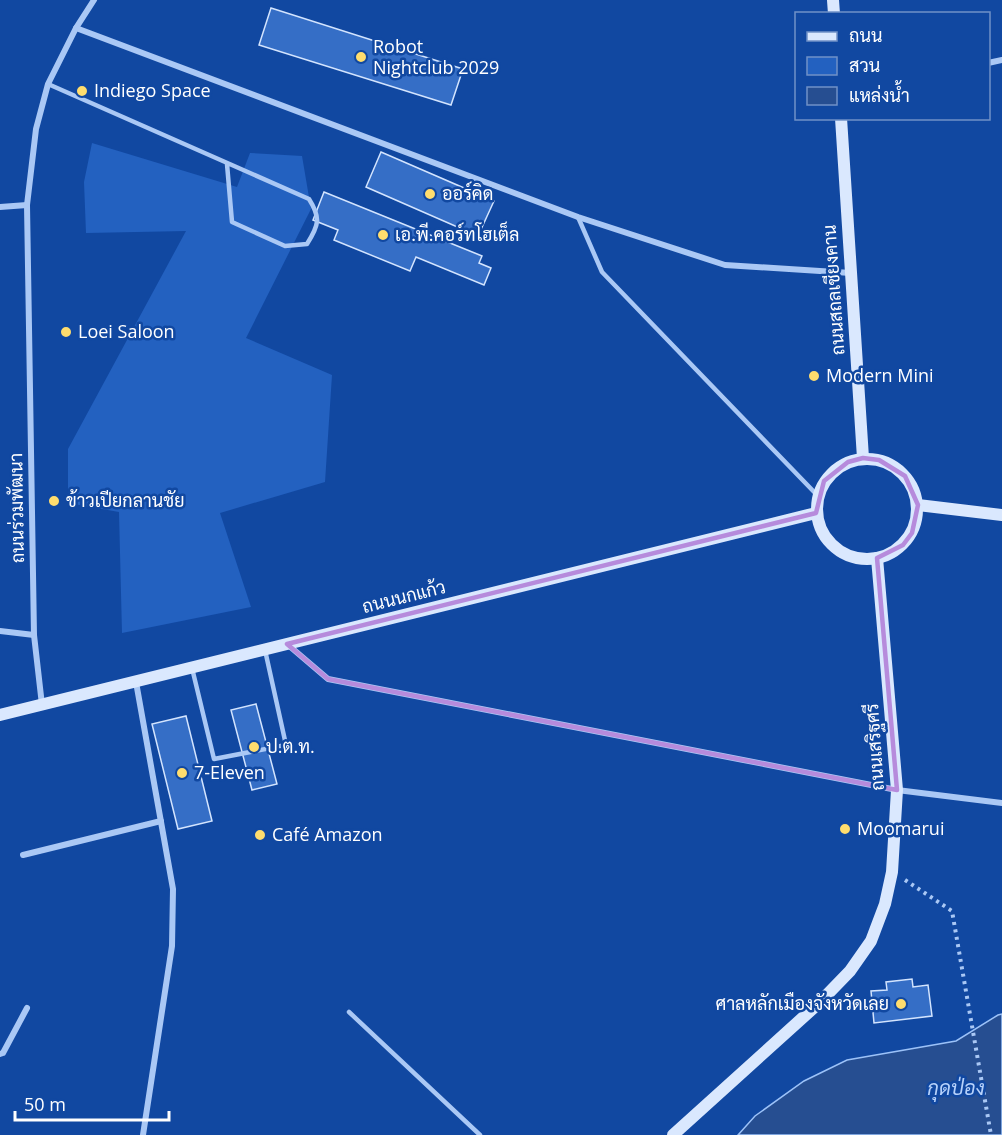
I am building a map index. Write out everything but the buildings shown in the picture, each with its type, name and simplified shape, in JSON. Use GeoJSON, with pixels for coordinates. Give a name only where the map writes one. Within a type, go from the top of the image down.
{"type":"FeatureCollection","features":[{"type":"Feature","properties":{"kind":"main road","name":"ถนนสถลเชียงคาน"},"geometry":{"type":"LineString","coordinates":[[841,120],[864,458]]}},
{"type":"Feature","properties":{"kind":"main road"},"geometry":{"type":"LineString","coordinates":[[864,458],[879,460],[894,466],[906,476],[914,489],[918,504],[917,519],[912,533],[897,549],[877,558],[860,559],[844,554],[830,543],[820,530],[816,513],[818,496],[824,481],[848,462],[864,458]]}},
{"type":"Feature","properties":{"kind":"main road"},"geometry":{"type":"LineString","coordinates":[[918,504],[1002,515]]}},
{"type":"Feature","properties":{"kind":"main road","name":"ถนนนกแก้ว"},"geometry":{"type":"LineString","coordinates":[[0,715],[816,513]]}},
{"type":"Feature","properties":{"kind":"main road","name":"ถนนเสริฐศรี"},"geometry":{"type":"LineString","coordinates":[[673,1135],[819,1003],[850,971],[871,941],[885,904],[892,872],[897,790],[877,558]]}},
{"type":"Feature","properties":{"kind":"street","name":"ถนนร่วมพัฒนา"},"geometry":{"type":"LineString","coordinates":[[42,705],[34,635],[27,205],[36,129],[48,84],[76,28],[94,0]]}},
{"type":"Feature","properties":{"kind":"street"},"geometry":{"type":"LineString","coordinates":[[76,28],[578,217],[725,265],[851,273]]}},
{"type":"Feature","properties":{"kind":"street"},"geometry":{"type":"LineString","coordinates":[[0,207],[27,205]]}},
{"type":"Feature","properties":{"kind":"street"},"geometry":{"type":"LineString","coordinates":[[0,631],[34,635]]}},
{"type":"Feature","properties":{"kind":"street"},"geometry":{"type":"LineString","coordinates":[[287,644],[328,679],[897,790],[1002,803]]}},
{"type":"Feature","properties":{"kind":"street"},"geometry":{"type":"LineString","coordinates":[[136,682],[173,889],[172,946],[143,1135]]}},
{"type":"Feature","properties":{"kind":"street"},"geometry":{"type":"LineString","coordinates":[[23,855],[161,821]]}},
{"type":"Feature","properties":{"kind":"street"},"geometry":{"type":"LineString","coordinates":[[0,1054],[3,1053],[27,1008]]}},
{"type":"Feature","properties":{"kind":"lane"},"geometry":{"type":"LineString","coordinates":[[48,84],[309,199],[317,212],[316,229],[307,244],[285,246],[232,222],[227,164]]}},
{"type":"Feature","properties":{"kind":"lane"},"geometry":{"type":"LineString","coordinates":[[578,217],[602,272],[818,496]]}},
{"type":"Feature","properties":{"kind":"lane"},"geometry":{"type":"LineString","coordinates":[[192,668],[214,759],[286,745],[265,650]]}},
{"type":"Feature","properties":{"kind":"lane"},"geometry":{"type":"LineString","coordinates":[[349,1012],[480,1135]]}},
{"type":"Feature","properties":{"kind":"path"},"geometry":{"type":"LineString","coordinates":[[892,872],[952,911],[991,1135]]}},
{"type":"Feature","properties":{"kind":"highlighted area"},"geometry":{"type":"Polygon","coordinates":[[[863,458],[879,460],[905,476],[918,505],[912,533],[903,545],[877,558],[897,790],[328,679],[287,644],[816,513],[824,481],[848,462],[863,458]]]}},
{"type":"Feature","properties":{"kind":"green space"},"geometry":{"type":"Polygon","coordinates":[[[92,143],[237,187],[250,153],[302,156],[311,209],[246,338],[332,375],[325,482],[220,513],[251,607],[122,633],[119,512],[68,503],[68,449],[186,231],[86,233],[84,182],[92,143]]]}},
{"type":"Feature","properties":{"kind":"water","name":"กุดป่อง"},"geometry":{"type":"Polygon","coordinates":[[[1002,1014],[1002,1135],[738,1135],[755,1116],[804,1081],[847,1060],[956,1041],[1002,1014]]]}},
{"type":"Feature","properties":{"kind":"place","name":"Robot Nightclub 2029"},"geometry":{"type":"Point","coordinates":[361,57]}},
{"type":"Feature","properties":{"kind":"place","name":"Indiego Space"},"geometry":{"type":"Point","coordinates":[82,91]}},
{"type":"Feature","properties":{"kind":"place","name":"ออร์คิด"},"geometry":{"type":"Point","coordinates":[430,194]}},
{"type":"Feature","properties":{"kind":"place","name":"เอ.พี.คอร์ทโฮเต็ล"},"geometry":{"type":"Point","coordinates":[383,235]}},
{"type":"Feature","properties":{"kind":"place","name":"Loei Saloon"},"geometry":{"type":"Point","coordinates":[66,332]}},
{"type":"Feature","properties":{"kind":"place","name":"Modern Mini"},"geometry":{"type":"Point","coordinates":[814,376]}},
{"type":"Feature","properties":{"kind":"place","name":"ข้าวเปียกลานชัย"},"geometry":{"type":"Point","coordinates":[54,501]}},
{"type":"Feature","properties":{"kind":"place","name":"ป.ต.ท."},"geometry":{"type":"Point","coordinates":[254,747]}},
{"type":"Feature","properties":{"kind":"place","name":"7-Eleven"},"geometry":{"type":"Point","coordinates":[182,773]}},
{"type":"Feature","properties":{"kind":"place","name":"Moomarui"},"geometry":{"type":"Point","coordinates":[845,829]}},
{"type":"Feature","properties":{"kind":"place","name":"Café Amazon"},"geometry":{"type":"Point","coordinates":[260,835]}},
{"type":"Feature","properties":{"kind":"place","name":"ศาลหลักเมืองจังหวัดเลย"},"geometry":{"type":"Point","coordinates":[901,1004]}}]}
